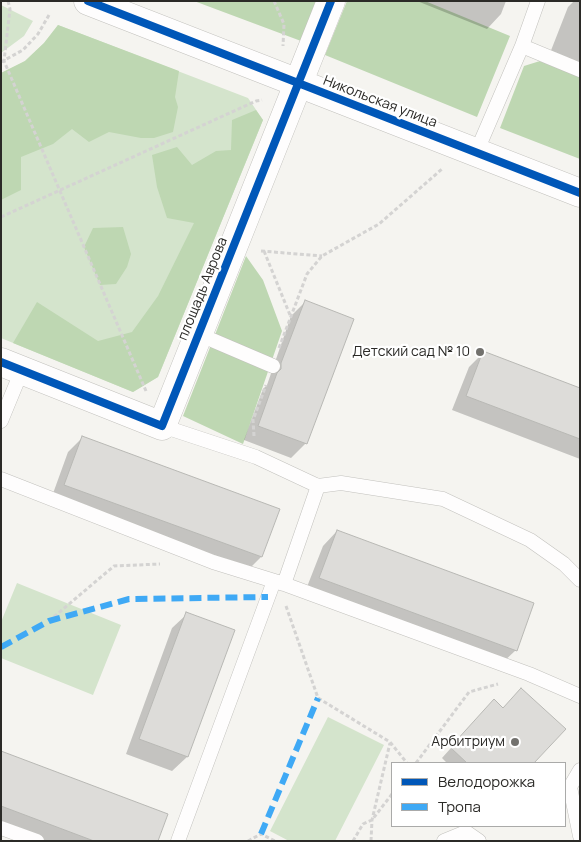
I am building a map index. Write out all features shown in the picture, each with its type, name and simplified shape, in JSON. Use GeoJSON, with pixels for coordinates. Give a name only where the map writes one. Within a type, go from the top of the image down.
{"type":"FeatureCollection","features":[{"type":"Feature","properties":{"kind":"street","name":"Никольская улица"},"geometry":{"type":"LineString","coordinates":[[88,1],[580,193]]}},
{"type":"Feature","properties":{"kind":"street","name":"площадь Аврова"},"geometry":{"type":"LineString","coordinates":[[162,426],[331,1]]}},
{"type":"Feature","properties":{"kind":"street"},"geometry":{"type":"LineString","coordinates":[[12,366],[162,426]]}},
{"type":"Feature","properties":{"kind":"lane"},"geometry":{"type":"LineString","coordinates":[[476,152],[522,46],[538,1]]}},
{"type":"Feature","properties":{"kind":"lane"},"geometry":{"type":"LineString","coordinates":[[522,46],[580,70]]}},
{"type":"Feature","properties":{"kind":"lane"},"geometry":{"type":"LineString","coordinates":[[198,334],[273,366]]}},
{"type":"Feature","properties":{"kind":"lane"},"geometry":{"type":"LineString","coordinates":[[1,421],[12,366]]}},
{"type":"Feature","properties":{"kind":"lane"},"geometry":{"type":"LineString","coordinates":[[162,426],[256,457],[318,486],[341,483],[443,499],[530,540],[564,564],[580,580]]}},
{"type":"Feature","properties":{"kind":"lane"},"geometry":{"type":"LineString","coordinates":[[1,479],[213,562],[279,582],[529,674],[580,696]]}},
{"type":"Feature","properties":{"kind":"lane"},"geometry":{"type":"LineString","coordinates":[[178,841],[318,486]]}},
{"type":"Feature","properties":{"kind":"lane"},"geometry":{"type":"LineString","coordinates":[[580,770],[570,787],[580,836]]}},
{"type":"Feature","properties":{"kind":"lane"},"geometry":{"type":"LineString","coordinates":[[1,828],[38,841]]}},
{"type":"Feature","properties":{"kind":"lane"},"geometry":{"type":"LineString","coordinates":[[444,841],[466,832],[479,841]]}},
{"type":"Feature","properties":{"kind":"path"},"geometry":{"type":"LineString","coordinates":[[8,1],[10,9],[3,62],[146,390]]}},
{"type":"Feature","properties":{"kind":"path"},"geometry":{"type":"LineString","coordinates":[[274,1],[284,24],[282,49]]}},
{"type":"Feature","properties":{"kind":"path"},"geometry":{"type":"LineString","coordinates":[[3,62],[23,50],[38,34],[49,15]]}},
{"type":"Feature","properties":{"kind":"path"},"geometry":{"type":"LineString","coordinates":[[1,217],[60,192],[259,99]]}},
{"type":"Feature","properties":{"kind":"path"},"geometry":{"type":"LineString","coordinates":[[294,308],[307,274],[322,256],[379,224],[442,168]]}},
{"type":"Feature","properties":{"kind":"path"},"geometry":{"type":"LineString","coordinates":[[232,248],[322,256]]}},
{"type":"Feature","properties":{"kind":"path"},"geometry":{"type":"LineString","coordinates":[[264,251],[291,316]]}},
{"type":"Feature","properties":{"kind":"path"},"geometry":{"type":"LineString","coordinates":[[256,457],[253,420],[257,408]]}},
{"type":"Feature","properties":{"kind":"path"},"geometry":{"type":"LineString","coordinates":[[49,621],[114,566],[164,564]]}},
{"type":"Feature","properties":{"kind":"path"},"geometry":{"type":"LineString","coordinates":[[279,582],[318,698],[390,742],[406,762]]}},
{"type":"Feature","properties":{"kind":"path"},"geometry":{"type":"LineString","coordinates":[[417,762],[469,692],[529,674]]}},
{"type":"Feature","properties":{"kind":"path"},"geometry":{"type":"LineString","coordinates":[[371,841],[372,820],[390,742]]}},
{"type":"Feature","properties":{"kind":"path"},"geometry":{"type":"LineString","coordinates":[[353,841],[363,824],[372,820],[391,795]]}},
{"type":"Feature","properties":{"kind":"path"},"geometry":{"type":"LineString","coordinates":[[248,841],[261,834],[275,841]]}},
{"type":"Feature","properties":{"kind":"green space"},"geometry":{"type":"Polygon","coordinates":[[[194,1],[316,1],[301,41],[194,1]]]}},
{"type":"Feature","properties":{"kind":"green space"},"geometry":{"type":"Polygon","coordinates":[[[347,1],[425,1],[510,36],[477,117],[325,55],[347,1]]]}},
{"type":"Feature","properties":{"kind":"green space"},"geometry":{"type":"Polygon","coordinates":[[[1,5],[33,21],[24,36],[1,53],[1,5]]]}},
{"type":"Feature","properties":{"kind":"green space"},"geometry":{"type":"Polygon","coordinates":[[[58,25],[248,98],[263,120],[158,377],[133,392],[1,338],[1,73],[25,61],[44,43],[58,25]]]}},
{"type":"Feature","properties":{"kind":"green space"},"geometry":{"type":"Polygon","coordinates":[[[58,25],[179,71],[175,97],[178,107],[173,132],[154,138],[141,138],[109,132],[89,142],[72,129],[53,144],[21,157],[21,190],[1,200],[1,73],[25,61],[44,43],[58,25]]]}},
{"type":"Feature","properties":{"kind":"green space"},"geometry":{"type":"Polygon","coordinates":[[[540,61],[580,77],[580,159],[500,128],[524,66],[540,61]]]}},
{"type":"Feature","properties":{"kind":"green space"},"geometry":{"type":"Polygon","coordinates":[[[256,110],[263,120],[158,377],[133,392],[13,343],[37,302],[98,341],[132,332],[158,296],[194,223],[167,218],[157,187],[152,155],[177,147],[192,165],[216,151],[231,150],[232,120],[256,110]]]}},
{"type":"Feature","properties":{"kind":"green space"},"geometry":{"type":"Polygon","coordinates":[[[123,227],[131,254],[127,267],[116,284],[100,285],[84,247],[93,228],[123,227]]]}},
{"type":"Feature","properties":{"kind":"green space"},"geometry":{"type":"Polygon","coordinates":[[[246,256],[263,280],[282,331],[243,444],[183,416],[246,256]]]}},
{"type":"Feature","properties":{"kind":"green space"},"geometry":{"type":"Polygon","coordinates":[[[17,583],[121,625],[93,695],[1,658],[1,622],[17,583]]]}},
{"type":"Feature","properties":{"kind":"green space"},"geometry":{"type":"Polygon","coordinates":[[[328,717],[384,745],[335,841],[289,841],[270,831],[328,717]]]}},
{"type":"Feature","properties":{"kind":"building"},"geometry":{"type":"Polygon","coordinates":[[[305,300],[354,319],[307,444],[258,426],[277,373],[281,369],[281,363],[305,300]]]}},
{"type":"Feature","properties":{"kind":"building"},"geometry":{"type":"Polygon","coordinates":[[[483,351],[580,388],[580,439],[466,396],[483,351]]]}},
{"type":"Feature","properties":{"kind":"building"},"geometry":{"type":"Polygon","coordinates":[[[82,436],[280,509],[262,557],[64,485],[82,436]]]}},
{"type":"Feature","properties":{"kind":"building"},"geometry":{"type":"Polygon","coordinates":[[[337,530],[534,603],[517,651],[319,578],[337,530]]]}},
{"type":"Feature","properties":{"kind":"building"},"geometry":{"type":"Polygon","coordinates":[[[186,612],[235,630],[188,757],[139,739],[186,612]]]}},
{"type":"Feature","properties":{"kind":"building"},"geometry":{"type":"Polygon","coordinates":[[[521,688],[566,729],[535,762],[466,762],[451,748],[494,699],[503,708],[521,688]]]}},
{"type":"Feature","properties":{"kind":"building"},"geometry":{"type":"Polygon","coordinates":[[[1,751],[168,814],[158,841],[94,841],[1,806],[1,751]]]}},
{"type":"Feature","properties":{"kind":"marked path"},"geometry":{"type":"LineString","coordinates":[[1,647],[49,621],[129,599],[268,597]]}},
{"type":"Feature","properties":{"kind":"marked path"},"geometry":{"type":"LineString","coordinates":[[261,834],[318,698]]}},
{"type":"Feature","properties":{"kind":"cycle path"},"geometry":{"type":"LineString","coordinates":[[88,1],[580,193]]}},
{"type":"Feature","properties":{"kind":"cycle path"},"geometry":{"type":"LineString","coordinates":[[1,362],[162,426],[331,1]]}},
{"type":"Feature","properties":{"kind":"place","name":"Детский сад № 10"},"geometry":{"type":"Point","coordinates":[480,352]}},
{"type":"Feature","properties":{"kind":"place","name":"Арбитриум"},"geometry":{"type":"Point","coordinates":[515,742]}}]}
